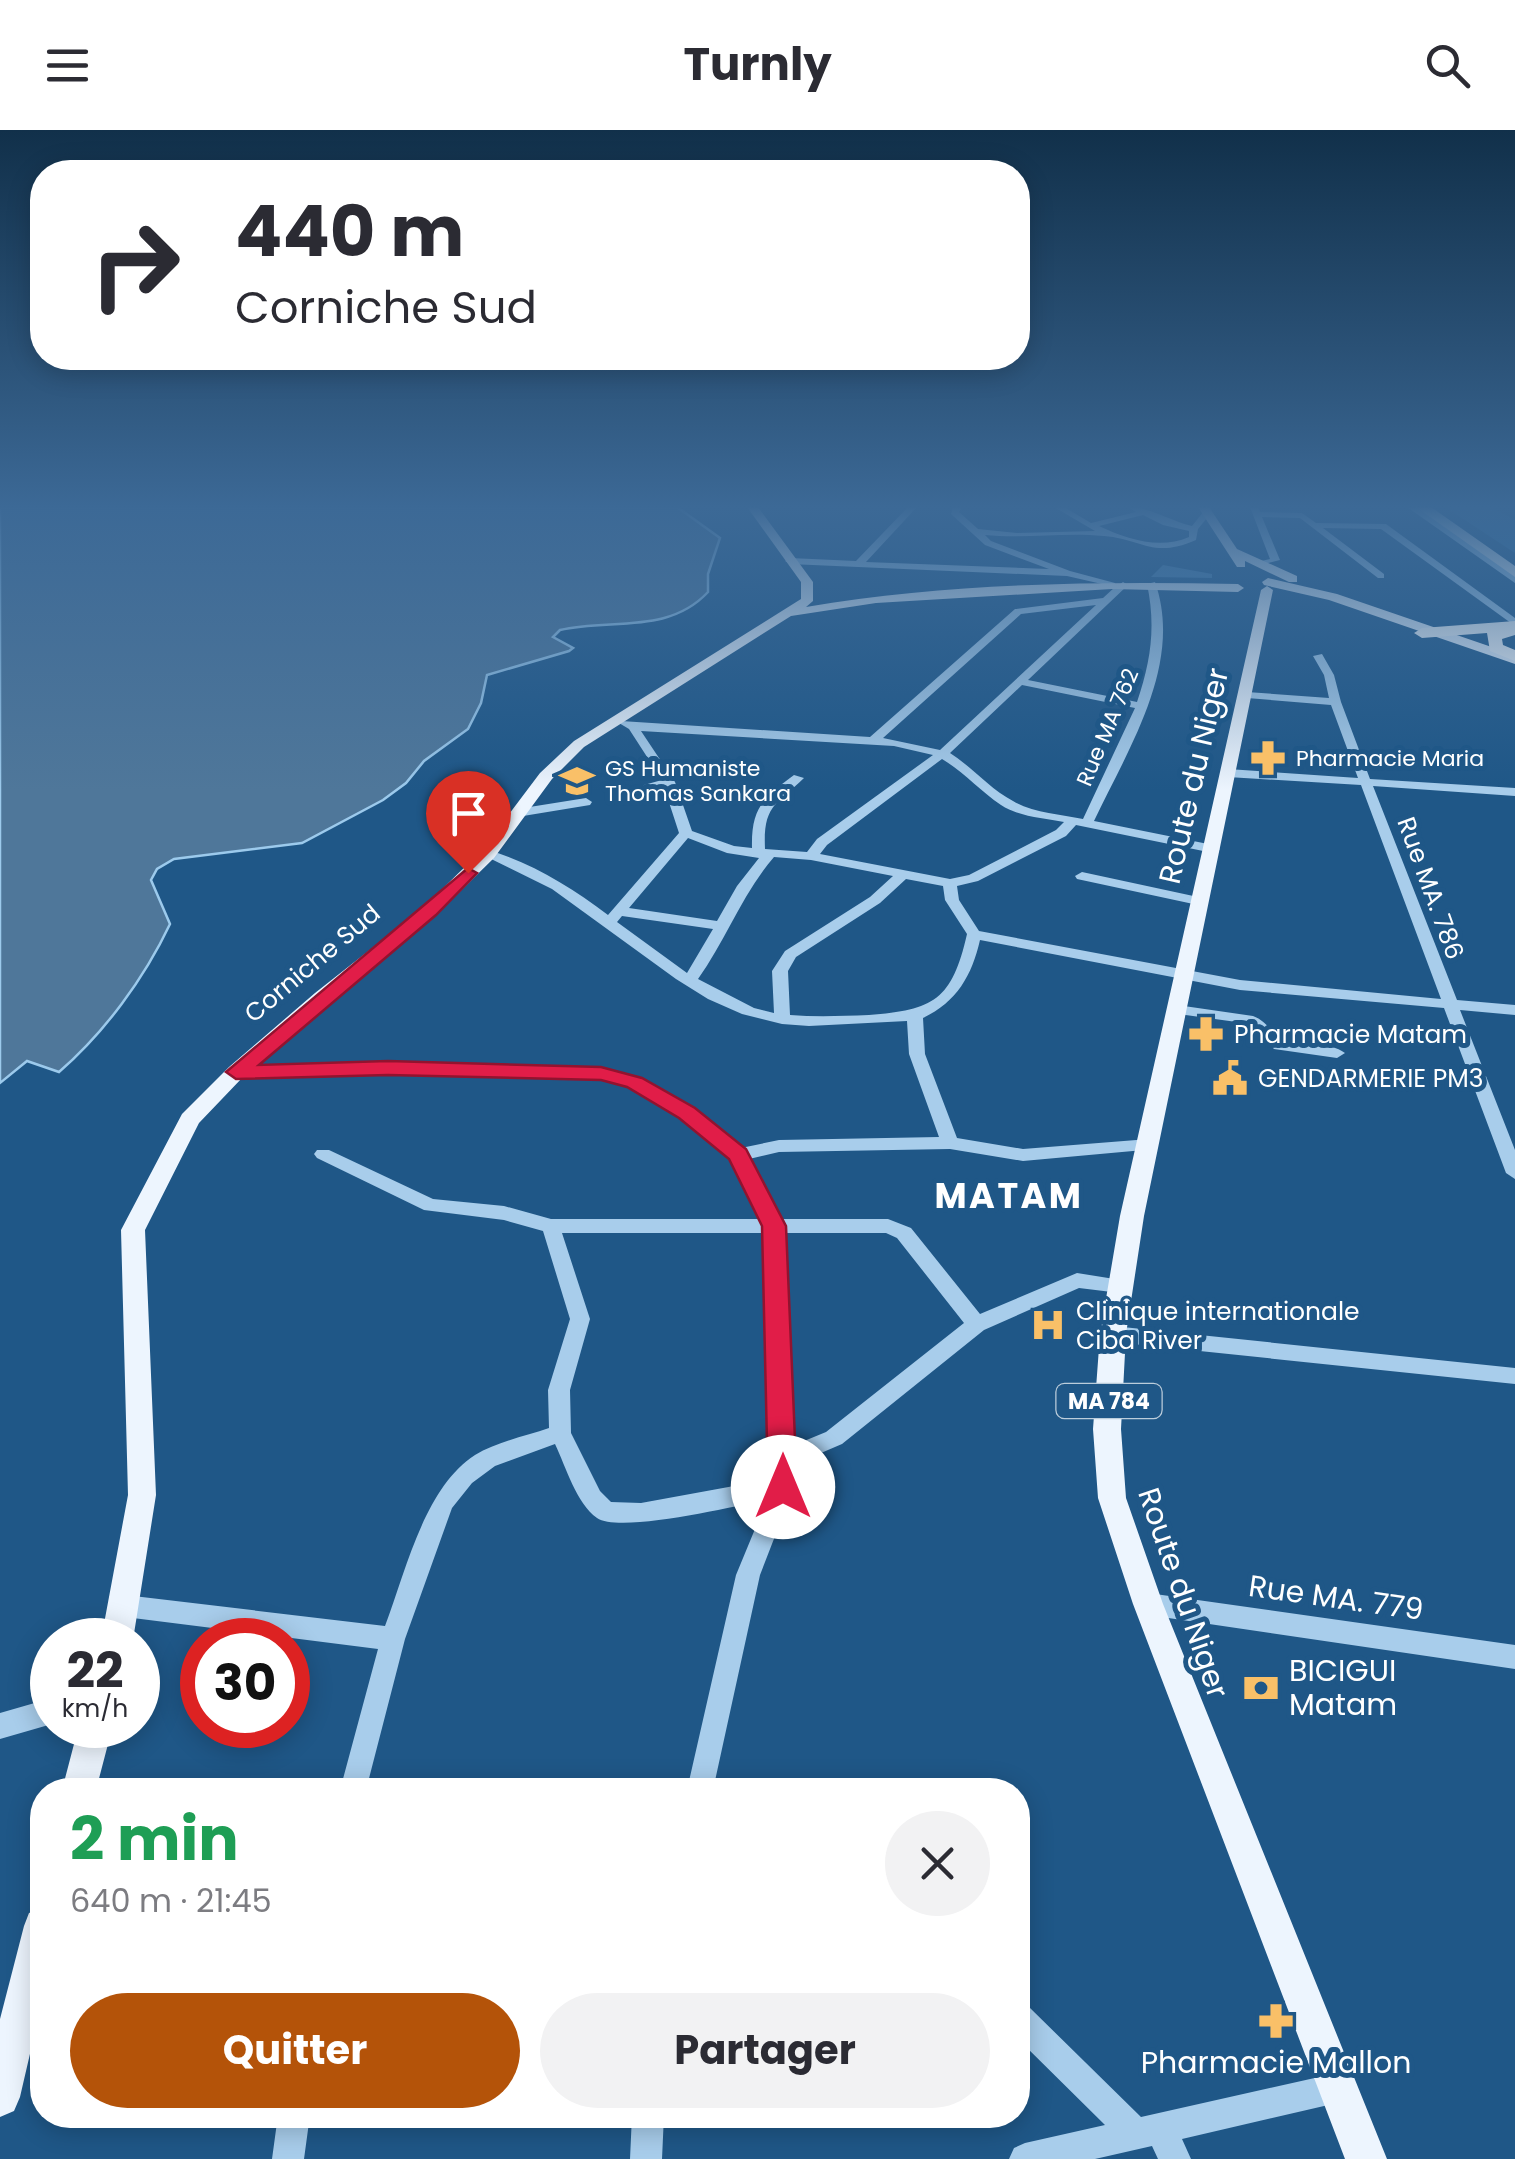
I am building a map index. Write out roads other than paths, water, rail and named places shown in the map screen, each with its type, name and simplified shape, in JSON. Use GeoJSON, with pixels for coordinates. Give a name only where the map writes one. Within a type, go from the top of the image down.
{"type":"FeatureCollection","features":[{"type":"Feature","properties":{"kind":"highway"},"geometry":{"type":"LineString","coordinates":[[1425,632],[1515,626]]}},
{"type":"Feature","properties":{"kind":"highway"},"geometry":{"type":"LineString","coordinates":[[1515,626],[1493,636],[1496,648],[1515,660]]}},
{"type":"Feature","properties":{"kind":"main road"},"geometry":{"type":"LineString","coordinates":[[791,613],[807,602]]}},
{"type":"Feature","properties":{"kind":"main road"},"geometry":{"type":"LineString","coordinates":[[791,613],[860,602]]}},
{"type":"Feature","properties":{"kind":"main road","name":"Route du Niger"},"geometry":{"type":"LineString","coordinates":[[1252,602],[1247,695],[1198,902],[1186,977],[1120,1286],[1107,1429],[1112,1498],[1148,1604],[1366,2159]]}},
{"type":"Feature","properties":{"kind":"main road"},"geometry":{"type":"LineString","coordinates":[[1343,602],[1515,660]]}},
{"type":"Feature","properties":{"kind":"main road","name":"Corniche Sud"},"geometry":{"type":"LineString","coordinates":[[122,1618],[142,1495],[133,1230],[190,1119],[236,1072],[429,912],[488,854],[546,776],[580,744],[624,722],[791,613]]}},
{"type":"Feature","properties":{"kind":"main road"},"geometry":{"type":"LineString","coordinates":[[82,1778],[90,1748]]}},
{"type":"Feature","properties":{"kind":"main road"},"geometry":{"type":"LineString","coordinates":[[0,2096],[30,1979]]}},
{"type":"Feature","properties":{"kind":"street"},"geometry":{"type":"LineString","coordinates":[[874,740],[1018,611],[1097,602]]}},
{"type":"Feature","properties":{"kind":"street"},"geometry":{"type":"LineString","coordinates":[[811,856],[822,842],[942,754],[1102,602]]}},
{"type":"Feature","properties":{"kind":"street","name":"Rue MA 762"},"geometry":{"type":"LineString","coordinates":[[1079,824],[1152,678],[1159,637],[1158,602]]}},
{"type":"Feature","properties":{"kind":"street"},"geometry":{"type":"LineString","coordinates":[[1483,602],[1515,626]]}},
{"type":"Feature","properties":{"kind":"street","name":"Rue MA. 786"},"geometry":{"type":"LineString","coordinates":[[1318,656],[1329,675],[1335,702],[1515,1173]]}},
{"type":"Feature","properties":{"kind":"street"},"geometry":{"type":"LineString","coordinates":[[1022,682],[1140,706]]}},
{"type":"Feature","properties":{"kind":"street"},"geometry":{"type":"LineString","coordinates":[[1247,695],[1335,702]]}},
{"type":"Feature","properties":{"kind":"street"},"geometry":{"type":"LineString","coordinates":[[624,722],[874,740],[942,754],[967,769],[1006,803],[1079,824],[1213,849]]}},
{"type":"Feature","properties":{"kind":"street"},"geometry":{"type":"LineString","coordinates":[[624,722],[669,782],[686,832],[703,842],[764,854],[811,856],[950,883],[972,878],[1079,824]]}},
{"type":"Feature","properties":{"kind":"street"},"geometry":{"type":"LineString","coordinates":[[1228,773],[1515,792]]}},
{"type":"Feature","properties":{"kind":"street"},"geometry":{"type":"LineString","coordinates":[[689,981],[709,957],[719,926],[764,854],[757,815],[764,804],[798,778]]}},
{"type":"Feature","properties":{"kind":"street"},"geometry":{"type":"LineString","coordinates":[[621,792],[669,782]]}},
{"type":"Feature","properties":{"kind":"street"},"geometry":{"type":"LineString","coordinates":[[517,814],[586,802]]}},
{"type":"Feature","properties":{"kind":"street"},"geometry":{"type":"LineString","coordinates":[[614,916],[686,832]]}},
{"type":"Feature","properties":{"kind":"street"},"geometry":{"type":"LineString","coordinates":[[488,854],[545,877],[614,916],[689,981],[721,1000],[782,1019],[837,1021],[915,1016],[940,1006],[969,960],[974,934],[952,900],[950,883]]}},
{"type":"Feature","properties":{"kind":"street"},"geometry":{"type":"LineString","coordinates":[[782,1019],[780,971],[790,954],[876,900],[903,874]]}},
{"type":"Feature","properties":{"kind":"street"},"geometry":{"type":"LineString","coordinates":[[1082,876],[1198,902]]}},
{"type":"Feature","properties":{"kind":"street"},"geometry":{"type":"LineString","coordinates":[[614,916],[719,926]]}},
{"type":"Feature","properties":{"kind":"street"},"geometry":{"type":"LineString","coordinates":[[974,934],[1186,977],[1515,1010]]}},
{"type":"Feature","properties":{"kind":"street"},"geometry":{"type":"LineString","coordinates":[[1177,1010],[1247,1019],[1266,1029],[1280,1045],[1338,1053]]}},
{"type":"Feature","properties":{"kind":"street"},"geometry":{"type":"LineString","coordinates":[[915,1016],[917,1054],[950,1142]]}},
{"type":"Feature","properties":{"kind":"street"},"geometry":{"type":"LineString","coordinates":[[236,1072],[388,1068],[601,1074],[634,1082],[687,1113],[738,1155],[774,1226],[783,1487],[748,1575],[703,1778]]}},
{"type":"Feature","properties":{"kind":"street"},"geometry":{"type":"LineString","coordinates":[[738,1155],[778,1146],[950,1142],[1023,1154],[1149,1145]]}},
{"type":"Feature","properties":{"kind":"street"},"geometry":{"type":"LineString","coordinates":[[323,1154],[430,1206],[504,1214],[551,1226],[888,1226],[904,1233],[977,1324]]}},
{"type":"Feature","properties":{"kind":"street"},"geometry":{"type":"LineString","coordinates":[[551,1226],[580,1319],[559,1390],[560,1433],[592,1498],[606,1512],[641,1513],[783,1487]]}},
{"type":"Feature","properties":{"kind":"street"},"geometry":{"type":"LineString","coordinates":[[784,1459],[834,1438],[977,1324],[1077,1280],[1120,1286]]}},
{"type":"Feature","properties":{"kind":"street"},"geometry":{"type":"LineString","coordinates":[[1113,1334],[1515,1376]]}},
{"type":"Feature","properties":{"kind":"street"},"geometry":{"type":"LineString","coordinates":[[357,1778],[392,1639],[443,1503],[464,1476],[487,1459],[560,1433]]}},
{"type":"Feature","properties":{"kind":"street","name":"Rue MA. 779"},"geometry":{"type":"LineString","coordinates":[[1148,1604],[1515,1656]]}},
{"type":"Feature","properties":{"kind":"street"},"geometry":{"type":"LineString","coordinates":[[125,1606],[392,1639]]}},
{"type":"Feature","properties":{"kind":"street"},"geometry":{"type":"LineString","coordinates":[[0,1726],[30,1717]]}},
{"type":"Feature","properties":{"kind":"street"},"geometry":{"type":"LineString","coordinates":[[1030,2028],[1175,2159]]}},
{"type":"Feature","properties":{"kind":"street"},"geometry":{"type":"LineString","coordinates":[[1025,2159],[1338,2088]]}},
{"type":"Feature","properties":{"kind":"street"},"geometry":{"type":"LineString","coordinates":[[288,2159],[292,2128]]}},
{"type":"Feature","properties":{"kind":"street"},"geometry":{"type":"LineString","coordinates":[[646,2159],[647,2128]]}},
{"type":"Feature","properties":{"kind":"place","name":"Pharmacie Maria"},"geometry":{"type":"Point","coordinates":[1268,758]}},
{"type":"Feature","properties":{"kind":"place","name":"GS Humaniste Thomas Sankara"},"geometry":{"type":"Point","coordinates":[577,781]}},
{"type":"Feature","properties":{"kind":"place","name":"Pharmacie Matam"},"geometry":{"type":"Point","coordinates":[1206,1034]}},
{"type":"Feature","properties":{"kind":"place","name":"GENDARMERIE PM3"},"geometry":{"type":"Point","coordinates":[1230,1078]}},
{"type":"Feature","properties":{"kind":"place","name":"Clinique internationale Ciba River"},"geometry":{"type":"Point","coordinates":[1048,1325]}},
{"type":"Feature","properties":{"kind":"place","name":"BICIGUI Matam"},"geometry":{"type":"Point","coordinates":[1261,1688]}},
{"type":"Feature","properties":{"kind":"place","name":"Pharmacie Mallon"},"geometry":{"type":"Point","coordinates":[1276,2021]}},
{"type":"Feature","properties":{"kind":"district","name":"MATAM"},"geometry":{"type":"Point","coordinates":[1009,1196]}}]}
